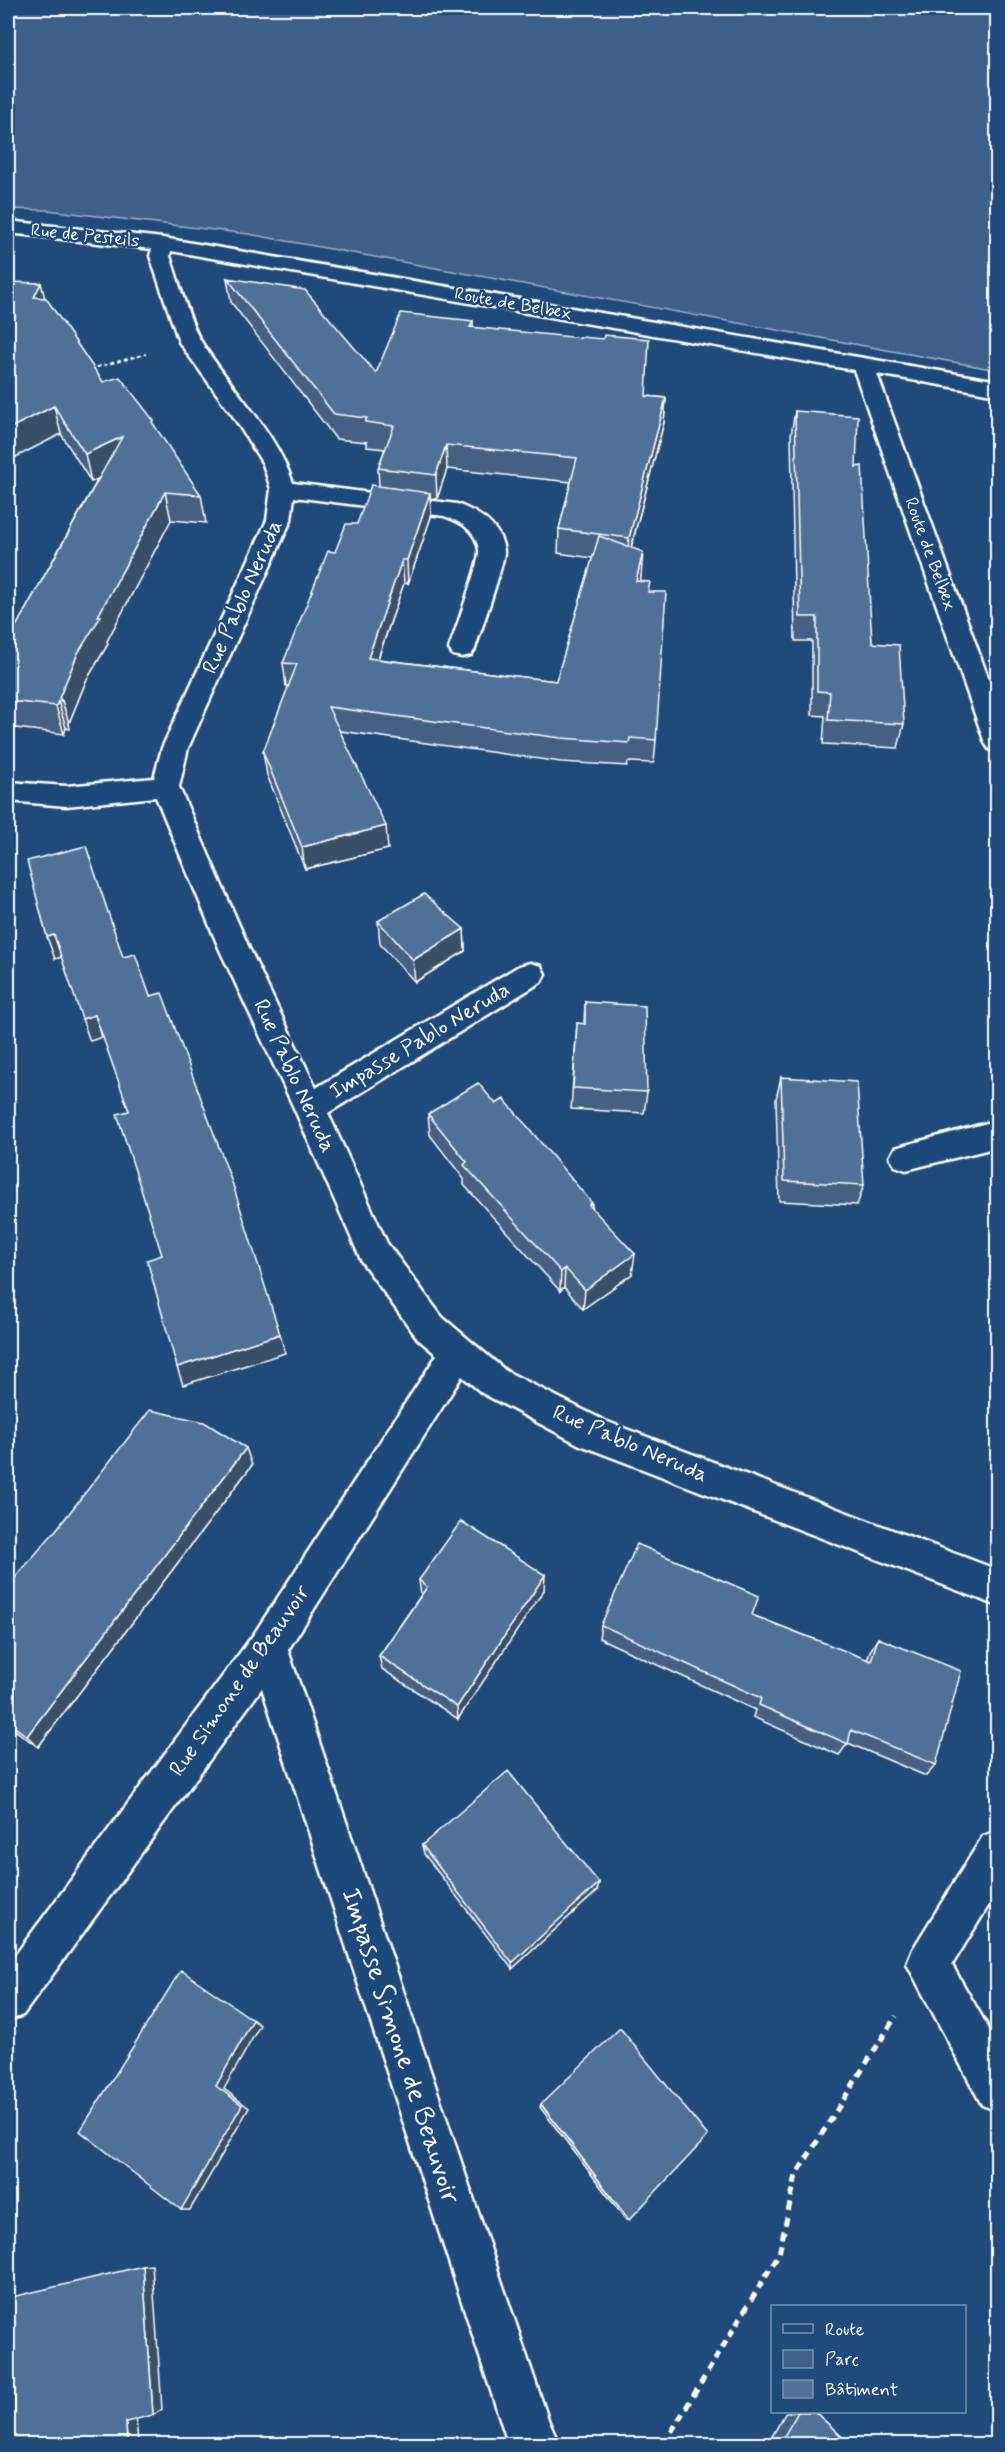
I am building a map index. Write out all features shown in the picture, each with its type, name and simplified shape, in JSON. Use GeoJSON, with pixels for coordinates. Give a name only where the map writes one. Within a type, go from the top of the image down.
{"type":"FeatureCollection","features":[{"type":"Feature","properties":{"kind":"street","name":"Rue de Pesteils"},"geometry":{"type":"LineString","coordinates":[[8,227],[163,244]]}},
{"type":"Feature","properties":{"kind":"street","name":"Rue Pablo Neruda"},"geometry":{"type":"LineString","coordinates":[[163,244],[160,256],[190,342],[243,414],[269,454],[275,464],[283,489],[279,520],[175,748],[165,787],[234,948],[310,1108],[374,1252],[430,1328],[494,1382],[593,1433],[998,1588]]}},
{"type":"Feature","properties":{"kind":"street","name":"Route de Belbex"},"geometry":{"type":"LineString","coordinates":[[163,244],[998,388]]}},
{"type":"Feature","properties":{"kind":"street","name":"Route de Belbex"},"geometry":{"type":"LineString","coordinates":[[863,365],[998,743]]}},
{"type":"Feature","properties":{"kind":"street"},"geometry":{"type":"LineString","coordinates":[[283,489],[448,509],[471,518],[485,533],[492,552],[462,649]]}},
{"type":"Feature","properties":{"kind":"street"},"geometry":{"type":"LineString","coordinates":[[8,792],[66,796],[165,787]]}},
{"type":"Feature","properties":{"kind":"street","name":"Impasse Pablo Neruda"},"geometry":{"type":"LineString","coordinates":[[310,1108],[530,974]]}},
{"type":"Feature","properties":{"kind":"street"},"geometry":{"type":"LineString","coordinates":[[906,1157],[983,1139],[998,1133]]}},
{"type":"Feature","properties":{"kind":"street","name":"Rue Simone de Beauvoir"},"geometry":{"type":"LineString","coordinates":[[8,2000],[268,1647],[458,1352]]}},
{"type":"Feature","properties":{"kind":"street","name":"Impasse Simone de Beauvoir"},"geometry":{"type":"LineString","coordinates":[[268,1647],[531,2441]]}},
{"type":"Feature","properties":{"kind":"street"},"geometry":{"type":"LineString","coordinates":[[998,1851],[928,1964],[998,2089]]}},
{"type":"Feature","properties":{"kind":"path"},"geometry":{"type":"LineString","coordinates":[[87,370],[190,342]]}},
{"type":"Feature","properties":{"kind":"path"},"geometry":{"type":"LineString","coordinates":[[664,2445],[779,2254],[796,2175],[928,1964]]}},
{"type":"Feature","properties":{"kind":"green space"},"geometry":{"type":"Polygon","coordinates":[[[8,8],[997,8],[997,370],[248,234],[47,210],[8,209],[8,8]]]}},
{"type":"Feature","properties":{"kind":"building"},"geometry":{"type":"Polygon","coordinates":[[[8,278],[11,278],[9,282],[41,283],[34,297],[46,298],[103,382],[120,377],[154,421],[152,422],[201,495],[165,492],[98,616],[101,616],[78,653],[59,698],[62,701],[58,701],[56,706],[8,701],[8,641],[122,437],[85,454],[54,406],[8,429],[8,278]]]}},
{"type":"Feature","properties":{"kind":"building"},"geometry":{"type":"Polygon","coordinates":[[[227,278],[305,290],[376,373],[401,313],[473,321],[470,327],[581,338],[603,339],[604,335],[649,339],[646,396],[666,398],[629,538],[559,529],[577,458],[446,445],[436,475],[378,468],[394,426],[365,422],[367,418],[334,414],[227,278]]]}},
{"type":"Feature","properties":{"kind":"building"},"geometry":{"type":"Polygon","coordinates":[[[795,411],[858,416],[856,467],[862,466],[872,643],[899,645],[904,724],[828,720],[830,692],[817,691],[817,617],[800,617],[795,411]]]}},
{"type":"Feature","properties":{"kind":"building"},"geometry":{"type":"Polygon","coordinates":[[[371,485],[430,493],[407,560],[402,560],[368,658],[556,681],[599,536],[643,552],[636,581],[650,582],[648,592],[666,592],[656,740],[630,738],[629,743],[561,738],[328,707],[386,826],[302,847],[263,752],[297,664],[283,663],[328,551],[335,552],[346,524],[357,524],[371,485]]]}},
{"type":"Feature","properties":{"kind":"building"},"geometry":{"type":"Polygon","coordinates":[[[86,846],[123,957],[135,954],[150,996],[162,993],[233,1185],[280,1334],[177,1367],[147,1260],[162,1255],[117,1114],[129,1111],[95,1015],[82,1019],[54,935],[47,937],[27,861],[86,846]]]}},
{"type":"Feature","properties":{"kind":"building"},"geometry":{"type":"Polygon","coordinates":[[[424,894],[464,929],[413,960],[378,921],[424,894]]]}},
{"type":"Feature","properties":{"kind":"building"},"geometry":{"type":"Polygon","coordinates":[[[585,1002],[645,1006],[647,1092],[573,1088],[577,1023],[585,1024],[585,1002]]]}},
{"type":"Feature","properties":{"kind":"building"},"geometry":{"type":"Polygon","coordinates":[[[781,1077],[857,1082],[864,1185],[784,1181],[781,1077]]]}},
{"type":"Feature","properties":{"kind":"building"},"geometry":{"type":"Polygon","coordinates":[[[478,1083],[496,1104],[504,1099],[592,1203],[589,1205],[635,1254],[585,1290],[565,1268],[561,1272],[464,1165],[467,1162],[428,1114],[478,1083]]]}},
{"type":"Feature","properties":{"kind":"building"},"geometry":{"type":"Polygon","coordinates":[[[150,1410],[204,1422],[246,1448],[27,1736],[8,1722],[8,1586],[56,1530],[150,1410]]]}},
{"type":"Feature","properties":{"kind":"building"},"geometry":{"type":"Polygon","coordinates":[[[461,1521],[545,1575],[457,1707],[379,1656],[427,1587],[419,1580],[461,1521]]]}},
{"type":"Feature","properties":{"kind":"building"},"geometry":{"type":"Polygon","coordinates":[[[637,1544],[759,1596],[752,1615],[871,1661],[878,1638],[961,1671],[936,1765],[851,1730],[848,1744],[759,1705],[761,1698],[601,1625],[637,1544]]]}},
{"type":"Feature","properties":{"kind":"building"},"geometry":{"type":"Polygon","coordinates":[[[508,1771],[599,1883],[512,1963],[422,1845],[508,1771]]]}},
{"type":"Feature","properties":{"kind":"building"},"geometry":{"type":"Polygon","coordinates":[[[181,1970],[253,2020],[216,2086],[242,2105],[181,2210],[80,2131],[181,1970]]]}},
{"type":"Feature","properties":{"kind":"building"},"geometry":{"type":"Polygon","coordinates":[[[620,2028],[708,2136],[629,2220],[541,2104],[620,2028]]]}},
{"type":"Feature","properties":{"kind":"building"},"geometry":{"type":"Polygon","coordinates":[[[143,2266],[153,2415],[126,2422],[127,2445],[8,2445],[8,2416],[15,2414],[12,2297],[143,2266]]]}},
{"type":"Feature","properties":{"kind":"building"},"geometry":{"type":"Polygon","coordinates":[[[797,2413],[816,2413],[851,2445],[779,2445],[797,2413]]]}}]}
